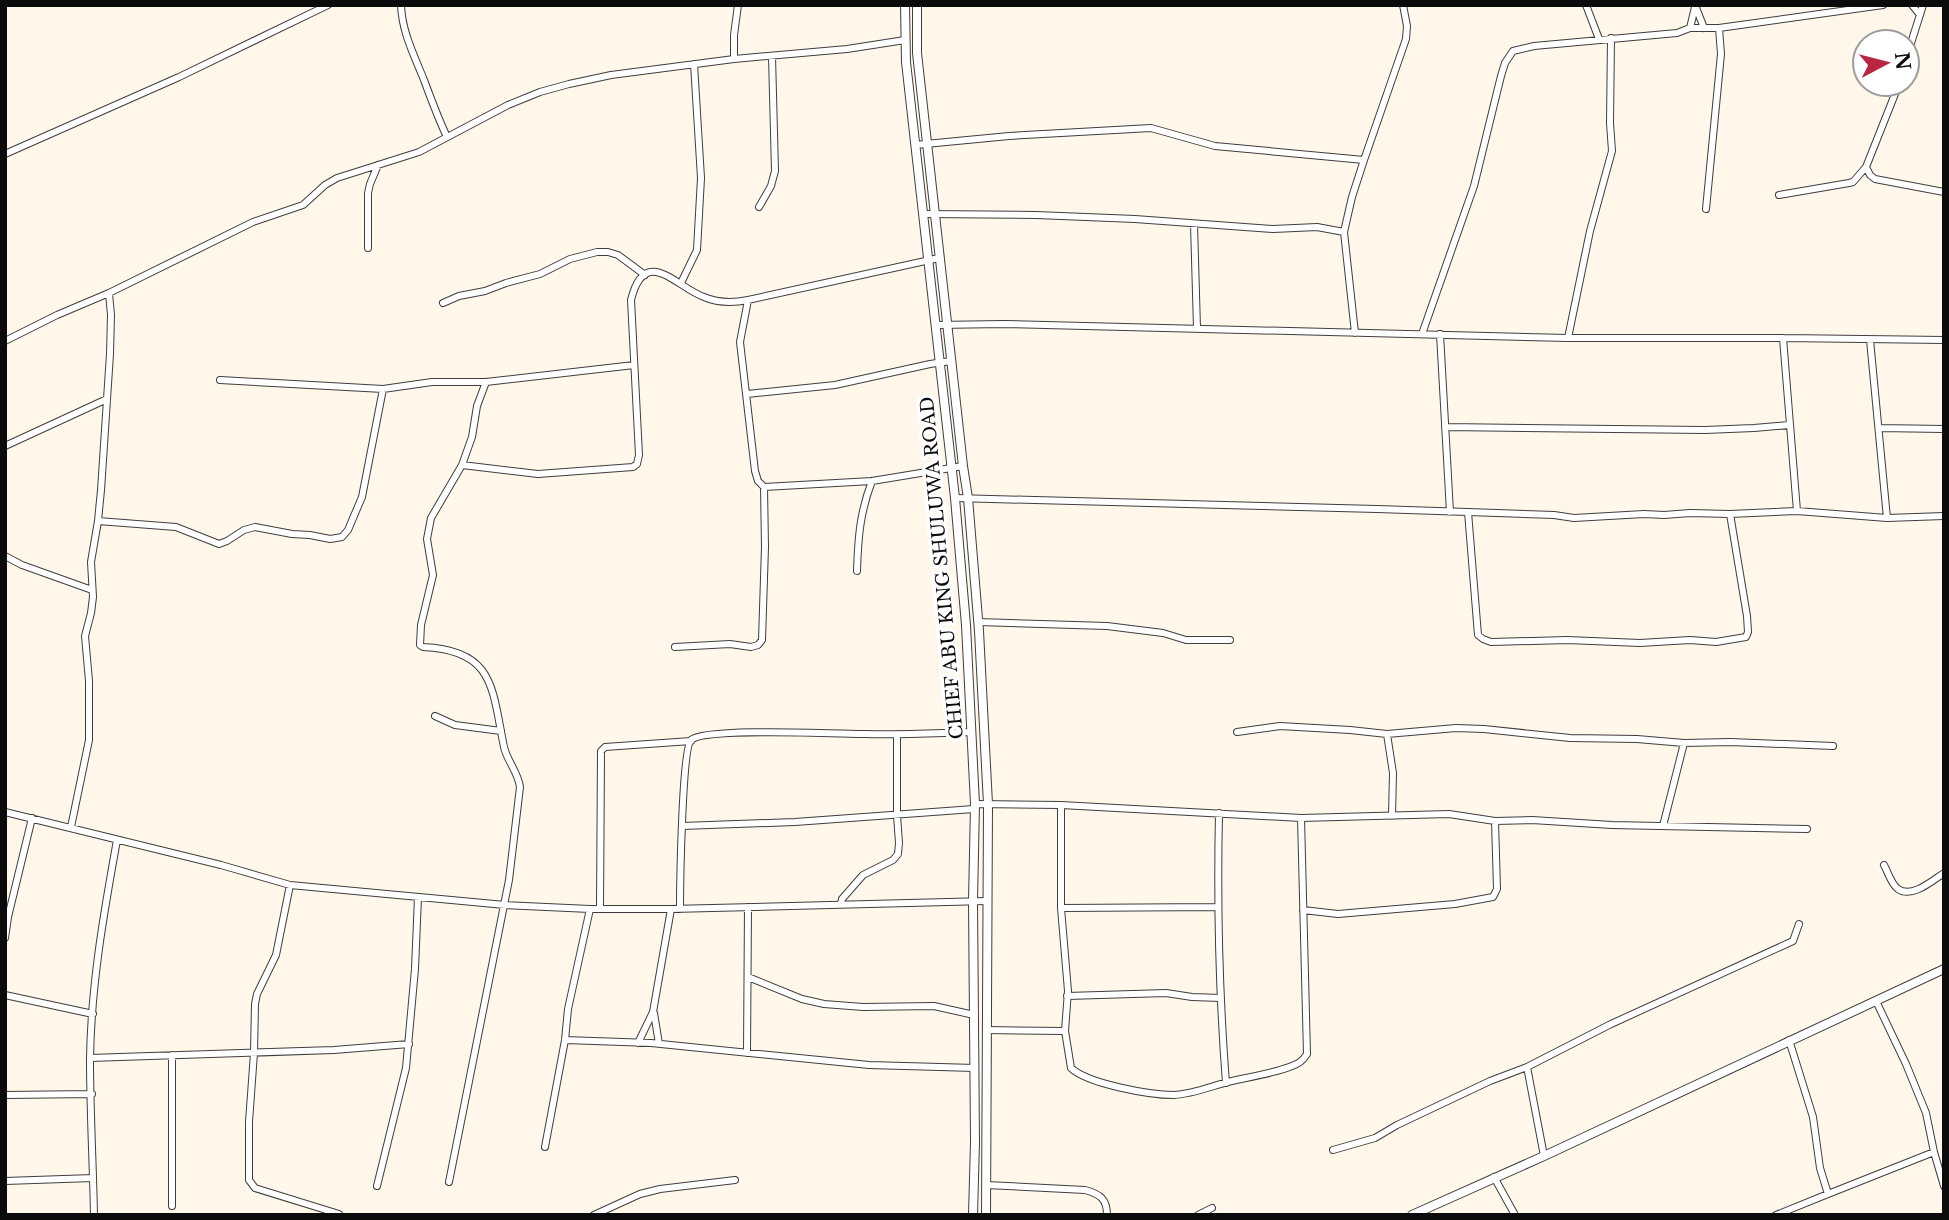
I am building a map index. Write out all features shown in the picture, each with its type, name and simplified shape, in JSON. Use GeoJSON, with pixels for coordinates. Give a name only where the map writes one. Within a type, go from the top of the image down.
{"type":"FeatureCollection","features":[{"type":"Feature","properties":{"kind":"street"},"geometry":{"type":"LineString","coordinates":[[5,154],[179,77],[328,5]]}},
{"type":"Feature","properties":{"kind":"street"},"geometry":{"type":"LineString","coordinates":[[401,5],[405,30],[447,137]]}},
{"type":"Feature","properties":{"kind":"street"},"geometry":{"type":"LineString","coordinates":[[734,59],[738,5]]}},
{"type":"Feature","properties":{"kind":"street","name":"CHIEF ABU KING SHULUWA ROAD"},"geometry":{"type":"LineString","coordinates":[[905,5],[905,40],[915,145],[955,498],[966,625],[974,807],[973,1215]]}},
{"type":"Feature","properties":{"kind":"street"},"geometry":{"type":"LineString","coordinates":[[917,5],[918,53],[968,498],[978,622],[988,804],[986,1215]]}},
{"type":"Feature","properties":{"kind":"street"},"geometry":{"type":"LineString","coordinates":[[1355,333],[1344,232],[1352,197],[1406,39],[1407,26],[1403,5]]}},
{"type":"Feature","properties":{"kind":"street"},"geometry":{"type":"LineString","coordinates":[[1586,5],[1599,39]]}},
{"type":"Feature","properties":{"kind":"street"},"geometry":{"type":"LineString","coordinates":[[1690,28],[1695,5]]}},
{"type":"Feature","properties":{"kind":"street"},"geometry":{"type":"LineString","coordinates":[[1695,5],[1704,28]]}},
{"type":"Feature","properties":{"kind":"street"},"geometry":{"type":"LineString","coordinates":[[1422,334],[1474,186],[1501,76],[1513,51],[1599,39],[1677,33],[1690,28],[1719,28],[1883,5]]}},
{"type":"Feature","properties":{"kind":"street"},"geometry":{"type":"LineString","coordinates":[[1912,5],[1920,15]]}},
{"type":"Feature","properties":{"kind":"street"},"geometry":{"type":"LineString","coordinates":[[1916,28],[1923,5]]}},
{"type":"Feature","properties":{"kind":"street"},"geometry":{"type":"LineString","coordinates":[[1706,209],[1721,54],[1719,28]]}},
{"type":"Feature","properties":{"kind":"street"},"geometry":{"type":"LineString","coordinates":[[1568,338],[1590,231],[1612,151],[1611,38]]}},
{"type":"Feature","properties":{"kind":"street"},"geometry":{"type":"LineString","coordinates":[[5,341],[253,222],[303,205],[337,178],[419,152],[540,92],[611,75],[905,40]]}},
{"type":"Feature","properties":{"kind":"street"},"geometry":{"type":"LineString","coordinates":[[759,207],[771,186],[775,170],[772,56]]}},
{"type":"Feature","properties":{"kind":"street"},"geometry":{"type":"LineString","coordinates":[[681,283],[697,250],[701,177],[695,64]]}},
{"type":"Feature","properties":{"kind":"street"},"geometry":{"type":"LineString","coordinates":[[1779,195],[1853,182],[1867,167],[1894,98]]}},
{"type":"Feature","properties":{"kind":"street"},"geometry":{"type":"LineString","coordinates":[[915,145],[1009,136],[1151,128],[1215,146],[1364,160]]}},
{"type":"Feature","properties":{"kind":"street"},"geometry":{"type":"LineString","coordinates":[[368,248],[370,184],[378,165]]}},
{"type":"Feature","properties":{"kind":"street"},"geometry":{"type":"LineString","coordinates":[[1867,167],[1875,179],[1884,182],[1944,191]]}},
{"type":"Feature","properties":{"kind":"street"},"geometry":{"type":"LineString","coordinates":[[923,214],[1135,219],[1272,229],[1317,227],[1344,232]]}},
{"type":"Feature","properties":{"kind":"street"},"geometry":{"type":"LineString","coordinates":[[1194,224],[1198,328]]}},
{"type":"Feature","properties":{"kind":"street"},"geometry":{"type":"LineString","coordinates":[[443,303],[459,296],[540,274],[570,258],[597,252],[618,255],[645,275]]}},
{"type":"Feature","properties":{"kind":"street"},"geometry":{"type":"LineString","coordinates":[[465,462],[537,474],[633,467],[637,464],[639,455],[631,300],[638,282],[645,275],[658,272],[668,274],[702,297],[724,302],[748,300],[940,258]]}},
{"type":"Feature","properties":{"kind":"street"},"geometry":{"type":"LineString","coordinates":[[71,827],[89,740],[89,681],[85,636],[91,613],[91,562],[98,521],[107,399],[111,315],[109,293]]}},
{"type":"Feature","properties":{"kind":"street"},"geometry":{"type":"LineString","coordinates":[[675,646],[730,644],[751,647],[762,640],[764,487],[758,481],[755,471],[740,342],[748,300]]}},
{"type":"Feature","properties":{"kind":"street"},"geometry":{"type":"LineString","coordinates":[[936,325],[1198,328],[1568,338],[1944,340]]}},
{"type":"Feature","properties":{"kind":"street"},"geometry":{"type":"LineString","coordinates":[[1440,334],[1450,512]]}},
{"type":"Feature","properties":{"kind":"street"},"geometry":{"type":"LineString","coordinates":[[1783,338],[1797,511]]}},
{"type":"Feature","properties":{"kind":"street"},"geometry":{"type":"LineString","coordinates":[[1870,340],[1887,518]]}},
{"type":"Feature","properties":{"kind":"street"},"geometry":{"type":"LineString","coordinates":[[747,394],[835,385],[951,361]]}},
{"type":"Feature","properties":{"kind":"street"},"geometry":{"type":"LineString","coordinates":[[220,380],[383,389],[432,382],[486,382],[634,365]]}},
{"type":"Feature","properties":{"kind":"street"},"geometry":{"type":"LineString","coordinates":[[449,1182],[505,905],[520,787],[506,754],[490,685],[480,667],[466,655],[419,645],[433,575],[427,539],[431,518],[465,462],[477,407],[486,382]]}},
{"type":"Feature","properties":{"kind":"street"},"geometry":{"type":"LineString","coordinates":[[98,521],[176,527],[219,544],[255,527],[292,534],[310,534],[330,540],[342,537],[348,530],[362,498],[383,389]]}},
{"type":"Feature","properties":{"kind":"street"},"geometry":{"type":"LineString","coordinates":[[5,446],[107,399]]}},
{"type":"Feature","properties":{"kind":"street"},"geometry":{"type":"LineString","coordinates":[[1446,426],[1705,430],[1789,425]]}},
{"type":"Feature","properties":{"kind":"street"},"geometry":{"type":"LineString","coordinates":[[1879,428],[1944,429]]}},
{"type":"Feature","properties":{"kind":"street"},"geometry":{"type":"LineString","coordinates":[[764,487],[872,481],[963,466]]}},
{"type":"Feature","properties":{"kind":"street"},"geometry":{"type":"LineString","coordinates":[[857,571],[861,516],[872,481]]}},
{"type":"Feature","properties":{"kind":"street"},"geometry":{"type":"LineString","coordinates":[[955,498],[1468,512],[1574,518],[1797,511],[1887,518],[1944,516]]}},
{"type":"Feature","properties":{"kind":"street"},"geometry":{"type":"LineString","coordinates":[[1468,512],[1477,629],[1483,639],[1491,642],[1716,642],[1746,637],[1747,616],[1730,514]]}},
{"type":"Feature","properties":{"kind":"street"},"geometry":{"type":"LineString","coordinates":[[5,556],[22,565],[92,590]]}},
{"type":"Feature","properties":{"kind":"street"},"geometry":{"type":"LineString","coordinates":[[978,622],[1107,626],[1163,633],[1186,640],[1230,640]]}},
{"type":"Feature","properties":{"kind":"street"},"geometry":{"type":"LineString","coordinates":[[435,716],[455,725],[501,731]]}},
{"type":"Feature","properties":{"kind":"street"},"geometry":{"type":"LineString","coordinates":[[1237,732],[1280,726],[1387,734],[1456,728],[1570,738],[1833,746]]}},
{"type":"Feature","properties":{"kind":"street"},"geometry":{"type":"LineString","coordinates":[[600,909],[601,751],[605,747],[691,741],[699,737],[740,733],[972,732]]}},
{"type":"Feature","properties":{"kind":"street"},"geometry":{"type":"LineString","coordinates":[[841,904],[842,899],[863,875],[893,860],[898,854],[897,734]]}},
{"type":"Feature","properties":{"kind":"street"},"geometry":{"type":"LineString","coordinates":[[1387,734],[1393,773],[1392,816]]}},
{"type":"Feature","properties":{"kind":"street"},"geometry":{"type":"LineString","coordinates":[[680,909],[682,826],[691,741]]}},
{"type":"Feature","properties":{"kind":"street"},"geometry":{"type":"LineString","coordinates":[[1663,825],[1684,743]]}},
{"type":"Feature","properties":{"kind":"street"},"geometry":{"type":"LineString","coordinates":[[682,826],[897,815],[988,804],[1061,805],[1301,818],[1449,814],[1495,821],[1807,829]]}},
{"type":"Feature","properties":{"kind":"street"},"geometry":{"type":"LineString","coordinates":[[1061,805],[1061,908],[1068,996],[1065,1031],[1071,1068],[1080,1076],[1165,1095],[1188,1093],[1295,1064],[1302,1061],[1307,1054],[1301,818]]}},
{"type":"Feature","properties":{"kind":"street"},"geometry":{"type":"LineString","coordinates":[[5,812],[221,865],[290,885],[505,905],[680,909],[987,901]]}},
{"type":"Feature","properties":{"kind":"street"},"geometry":{"type":"LineString","coordinates":[[1219,813],[1217,907],[1226,1083]]}},
{"type":"Feature","properties":{"kind":"street"},"geometry":{"type":"LineString","coordinates":[[5,938],[32,818]]}},
{"type":"Feature","properties":{"kind":"street"},"geometry":{"type":"LineString","coordinates":[[1303,910],[1338,914],[1455,904],[1493,897],[1497,891],[1495,821]]}},
{"type":"Feature","properties":{"kind":"street"},"geometry":{"type":"LineString","coordinates":[[94,1215],[90,1058],[102,929],[117,840]]}},
{"type":"Feature","properties":{"kind":"street"},"geometry":{"type":"LineString","coordinates":[[1884,865],[1897,888],[1906,892],[1917,890],[1944,873]]}},
{"type":"Feature","properties":{"kind":"street"},"geometry":{"type":"LineString","coordinates":[[290,885],[276,955],[257,994],[249,1122],[250,1182],[255,1188],[339,1214]]}},
{"type":"Feature","properties":{"kind":"street"},"geometry":{"type":"LineString","coordinates":[[377,1186],[406,1068],[418,897]]}},
{"type":"Feature","properties":{"kind":"street"},"geometry":{"type":"LineString","coordinates":[[747,1053],[748,907]]}},
{"type":"Feature","properties":{"kind":"street"},"geometry":{"type":"LineString","coordinates":[[1061,908],[1217,907]]}},
{"type":"Feature","properties":{"kind":"street"},"geometry":{"type":"LineString","coordinates":[[545,1147],[565,1040],[568,1009],[590,909]]}},
{"type":"Feature","properties":{"kind":"street"},"geometry":{"type":"LineString","coordinates":[[638,1043],[653,1012],[671,909]]}},
{"type":"Feature","properties":{"kind":"street"},"geometry":{"type":"LineString","coordinates":[[1333,1150],[1375,1138],[1490,1081],[1527,1067],[1623,1019],[1793,942],[1799,924]]}},
{"type":"Feature","properties":{"kind":"street"},"geometry":{"type":"LineString","coordinates":[[1412,1215],[1944,969]]}},
{"type":"Feature","properties":{"kind":"street"},"geometry":{"type":"LineString","coordinates":[[748,977],[802,999],[824,1004],[863,1007],[934,1006],[974,1014]]}},
{"type":"Feature","properties":{"kind":"street"},"geometry":{"type":"LineString","coordinates":[[1068,996],[1166,993],[1221,998]]}},
{"type":"Feature","properties":{"kind":"street"},"geometry":{"type":"LineString","coordinates":[[5,995],[93,1014]]}},
{"type":"Feature","properties":{"kind":"street"},"geometry":{"type":"LineString","coordinates":[[1876,1002],[1926,1113],[1944,1186]]}},
{"type":"Feature","properties":{"kind":"street"},"geometry":{"type":"LineString","coordinates":[[653,1012],[659,1044]]}},
{"type":"Feature","properties":{"kind":"street"},"geometry":{"type":"LineString","coordinates":[[986,1030],[1065,1031]]}},
{"type":"Feature","properties":{"kind":"street"},"geometry":{"type":"LineString","coordinates":[[565,1040],[659,1044],[869,1065],[975,1068]]}},
{"type":"Feature","properties":{"kind":"street"},"geometry":{"type":"LineString","coordinates":[[1789,1041],[1813,1117],[1820,1168],[1828,1194]]}},
{"type":"Feature","properties":{"kind":"street"},"geometry":{"type":"LineString","coordinates":[[90,1058],[334,1050],[408,1044]]}},
{"type":"Feature","properties":{"kind":"street"},"geometry":{"type":"LineString","coordinates":[[172,1055],[172,1206]]}},
{"type":"Feature","properties":{"kind":"street"},"geometry":{"type":"LineString","coordinates":[[1527,1067],[1544,1156]]}},
{"type":"Feature","properties":{"kind":"street"},"geometry":{"type":"LineString","coordinates":[[5,1095],[92,1094]]}},
{"type":"Feature","properties":{"kind":"street"},"geometry":{"type":"LineString","coordinates":[[1776,1215],[1934,1152]]}},
{"type":"Feature","properties":{"kind":"street"},"geometry":{"type":"LineString","coordinates":[[1494,1177],[1514,1215]]}},
{"type":"Feature","properties":{"kind":"street"},"geometry":{"type":"LineString","coordinates":[[5,1181],[93,1178]]}},
{"type":"Feature","properties":{"kind":"street"},"geometry":{"type":"LineString","coordinates":[[594,1215],[640,1194],[660,1189],[735,1180]]}},
{"type":"Feature","properties":{"kind":"street"},"geometry":{"type":"LineString","coordinates":[[986,1185],[1035,1186],[1091,1192],[1107,1202],[1107,1215]]}},
{"type":"Feature","properties":{"kind":"street"},"geometry":{"type":"LineString","coordinates":[[1198,1215],[1212,1208]]}}]}
